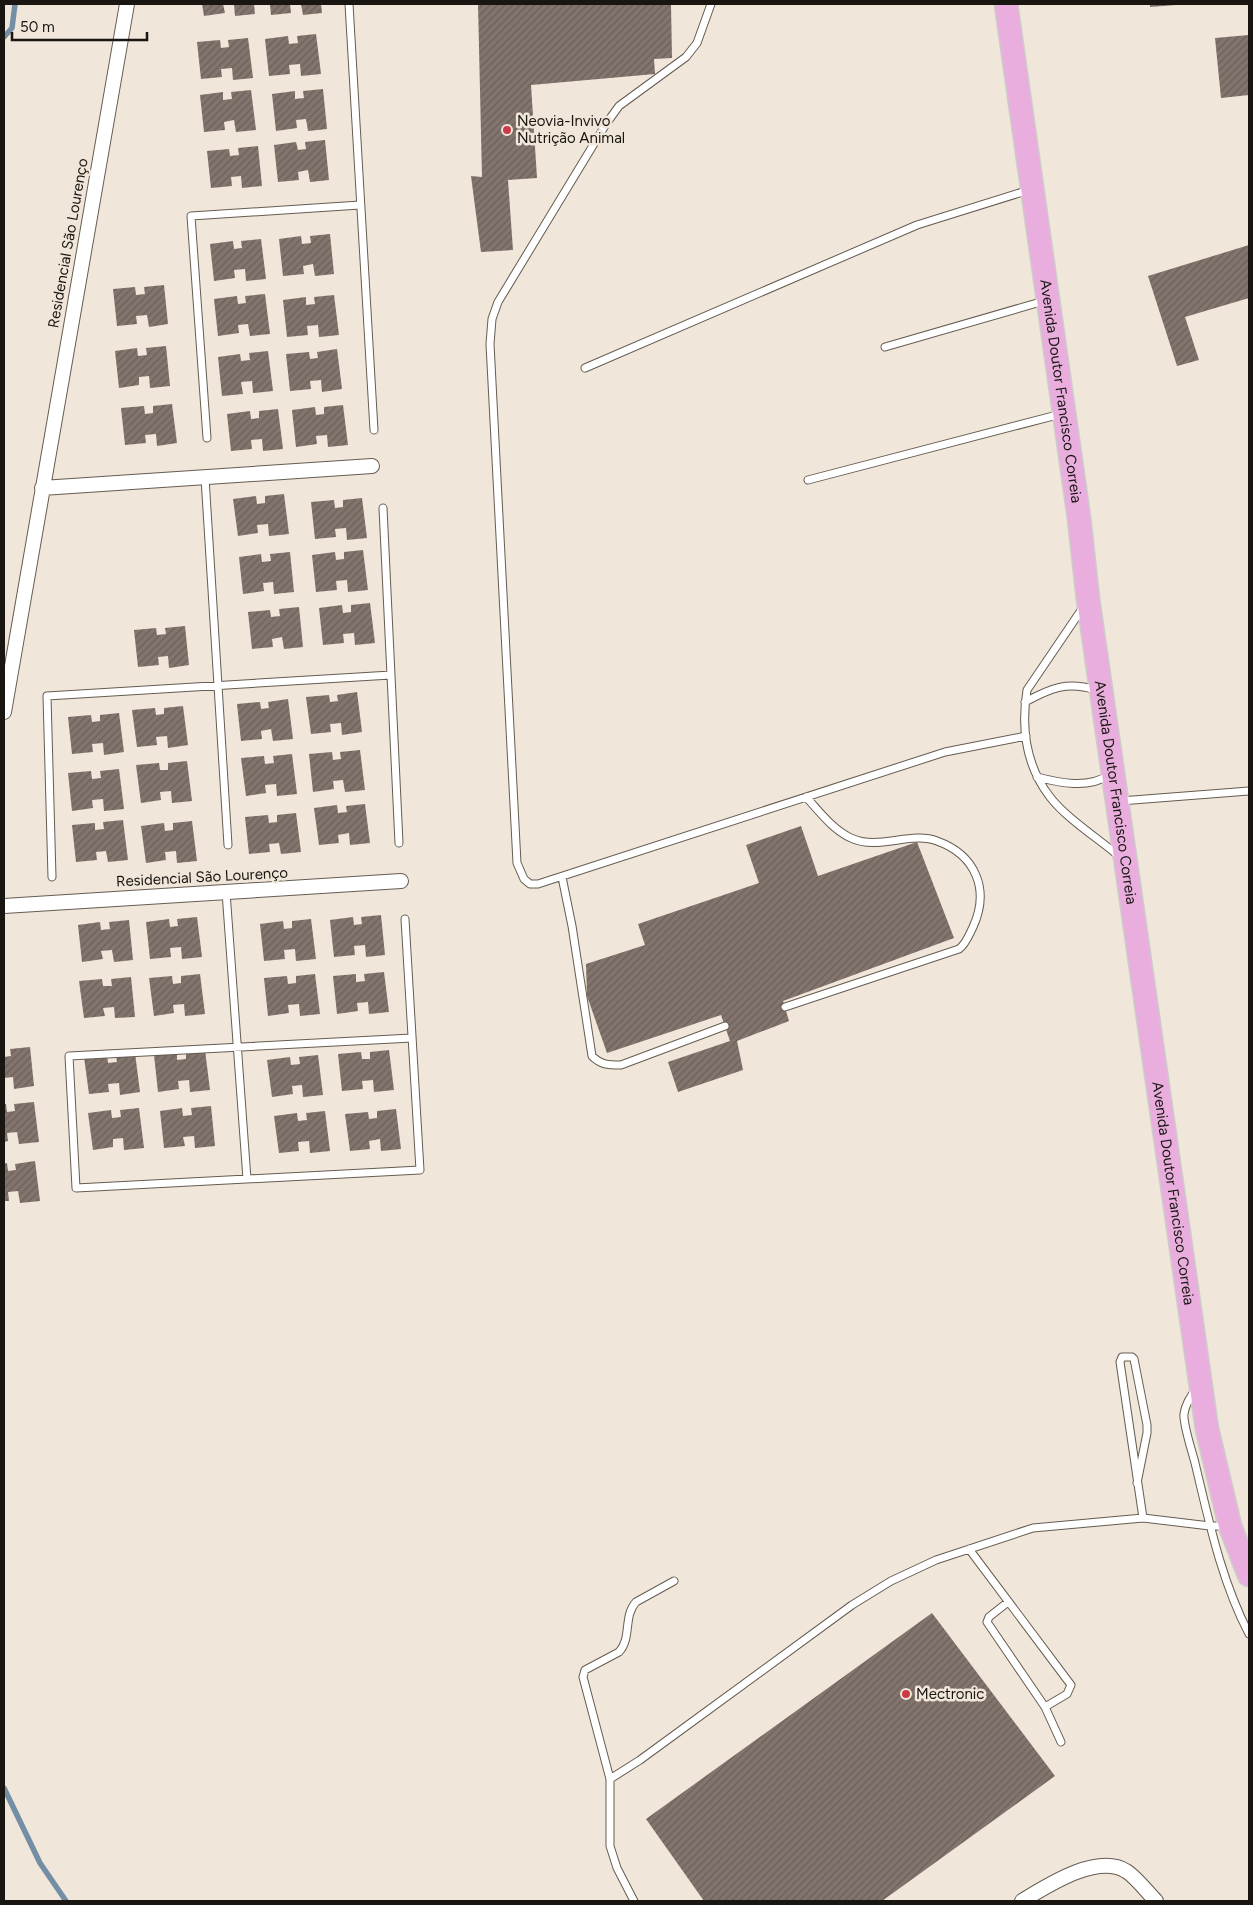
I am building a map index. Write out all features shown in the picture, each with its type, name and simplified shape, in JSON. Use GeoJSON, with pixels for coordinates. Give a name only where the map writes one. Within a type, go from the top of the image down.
{"type":"FeatureCollection","features":[{"type":"Feature","properties":{"kind":"main road","name":"Avenida Doutor Francisco Correia"},"geometry":{"type":"LineString","coordinates":[[1006,4],[1125,861],[1213,1462],[1220,1526],[1249,1575]]}},
{"type":"Feature","properties":{"kind":"street","name":"Residencial São Lourenço"},"geometry":{"type":"LineString","coordinates":[[4,712],[127,4]]}},
{"type":"Feature","properties":{"kind":"street"},"geometry":{"type":"LineString","coordinates":[[42,488],[372,466]]}},
{"type":"Feature","properties":{"kind":"street","name":"Residencial São Lourenço"},"geometry":{"type":"LineString","coordinates":[[4,906],[401,881]]}},
{"type":"Feature","properties":{"kind":"street"},"geometry":{"type":"LineString","coordinates":[[1022,1901],[1058,1880],[1103,1865],[1111,1865],[1127,1871],[1156,1901]]}},
{"type":"Feature","properties":{"kind":"lane"},"geometry":{"type":"LineString","coordinates":[[348,4],[374,430]]}},
{"type":"Feature","properties":{"kind":"lane"},"geometry":{"type":"LineString","coordinates":[[711,4],[698,43],[686,57],[619,106],[606,124],[498,302],[492,319],[490,344],[517,863],[524,879],[530,884],[538,884],[945,752],[1026,736]]}},
{"type":"Feature","properties":{"kind":"lane"},"geometry":{"type":"LineString","coordinates":[[585,368],[917,225],[1031,190]]}},
{"type":"Feature","properties":{"kind":"lane"},"geometry":{"type":"LineString","coordinates":[[207,438],[191,216],[360,205]]}},
{"type":"Feature","properties":{"kind":"lane"},"geometry":{"type":"LineString","coordinates":[[885,347],[1047,300]]}},
{"type":"Feature","properties":{"kind":"lane"},"geometry":{"type":"LineString","coordinates":[[808,480],[1064,414]]}},
{"type":"Feature","properties":{"kind":"lane"},"geometry":{"type":"LineString","coordinates":[[205,478],[228,845]]}},
{"type":"Feature","properties":{"kind":"lane"},"geometry":{"type":"LineString","coordinates":[[383,508],[399,843]]}},
{"type":"Feature","properties":{"kind":"lane"},"geometry":{"type":"LineString","coordinates":[[1088,599],[1027,690],[1025,702],[1027,752],[1037,777],[1050,798],[1125,861]]}},
{"type":"Feature","properties":{"kind":"lane"},"geometry":{"type":"LineString","coordinates":[[52,877],[47,696],[391,675]]}},
{"type":"Feature","properties":{"kind":"lane"},"geometry":{"type":"LineString","coordinates":[[1025,702],[1048,690],[1070,685],[1085,686],[1102,691]]}},
{"type":"Feature","properties":{"kind":"lane"},"geometry":{"type":"LineString","coordinates":[[1037,777],[1060,783],[1082,783],[1104,778],[1113,772]]}},
{"type":"Feature","properties":{"kind":"lane"},"geometry":{"type":"LineString","coordinates":[[1117,801],[1249,791]]}},
{"type":"Feature","properties":{"kind":"lane"},"geometry":{"type":"LineString","coordinates":[[785,1007],[959,949],[964,946],[977,917],[980,899],[976,872],[961,853],[936,840],[914,839],[864,842],[850,838],[840,831],[806,797]]}},
{"type":"Feature","properties":{"kind":"lane"},"geometry":{"type":"LineString","coordinates":[[562,877],[572,926],[592,1056],[598,1062],[606,1065],[620,1064],[725,1026]]}},
{"type":"Feature","properties":{"kind":"lane"},"geometry":{"type":"LineString","coordinates":[[226,892],[247,1179]]}},
{"type":"Feature","properties":{"kind":"lane"},"geometry":{"type":"LineString","coordinates":[[405,919],[420,1170],[76,1188],[69,1056],[412,1038]]}},
{"type":"Feature","properties":{"kind":"lane"},"geometry":{"type":"LineString","coordinates":[[1136,1483],[1147,1425],[1136,1363],[1132,1357],[1122,1357],[1120,1362],[1136,1483],[1143,1518]]}},
{"type":"Feature","properties":{"kind":"lane"},"geometry":{"type":"LineString","coordinates":[[610,1779],[640,1760],[852,1605],[891,1581],[927,1564],[1032,1528],[1143,1518],[1220,1526],[1227,1583],[1249,1634]]}},
{"type":"Feature","properties":{"kind":"lane"},"geometry":{"type":"LineString","coordinates":[[969,1549],[1071,1685],[1067,1694],[1045,1707]]}},
{"type":"Feature","properties":{"kind":"lane"},"geometry":{"type":"LineString","coordinates":[[634,1901],[617,1868],[610,1846],[610,1779],[583,1677],[585,1670],[619,1652],[624,1647],[632,1607],[636,1602],[674,1581]]}},
{"type":"Feature","properties":{"kind":"lane"},"geometry":{"type":"LineString","coordinates":[[1008,1602],[989,1617],[987,1622],[1045,1707],[1061,1742]]}},
{"type":"Feature","properties":{"kind":"building"},"geometry":{"type":"Polygon","coordinates":[[[202,4],[223,4],[225,13],[204,16],[202,4]]]}},
{"type":"Feature","properties":{"kind":"building"},"geometry":{"type":"Polygon","coordinates":[[[234,4],[254,4],[255,14],[235,16],[234,4]]]}},
{"type":"Feature","properties":{"kind":"building"},"geometry":{"type":"Polygon","coordinates":[[[270,4],[290,4],[291,13],[271,15],[270,4]]]}},
{"type":"Feature","properties":{"kind":"building"},"geometry":{"type":"Polygon","coordinates":[[[301,4],[321,4],[322,13],[303,15],[301,4]]]}},
{"type":"Feature","properties":{"kind":"building","name":"Neovia-Invivo Nutrição Animal"},"geometry":{"type":"Polygon","coordinates":[[[478,4],[671,4],[672,58],[654,59],[655,74],[531,85],[537,178],[508,180],[513,250],[481,252],[471,176],[482,177],[478,4]]]}},
{"type":"Feature","properties":{"kind":"building"},"geometry":{"type":"Polygon","coordinates":[[[1150,4],[1176,4],[1176,5],[1150,7],[1150,4]]]}},
{"type":"Feature","properties":{"kind":"building"},"geometry":{"type":"Polygon","coordinates":[[[316,34],[321,74],[301,76],[300,64],[289,65],[290,74],[269,76],[265,39],[288,36],[289,44],[298,43],[297,36],[316,34]]]}},
{"type":"Feature","properties":{"kind":"building"},"geometry":{"type":"Polygon","coordinates":[[[1249,35],[1249,95],[1221,98],[1215,38],[1249,35]]]}},
{"type":"Feature","properties":{"kind":"building"},"geometry":{"type":"Polygon","coordinates":[[[248,38],[253,78],[233,80],[232,68],[221,69],[222,77],[201,79],[197,42],[220,40],[221,48],[229,47],[228,40],[248,38]]]}},
{"type":"Feature","properties":{"kind":"building"},"geometry":{"type":"Polygon","coordinates":[[[323,89],[327,129],[308,131],[306,119],[296,120],[297,128],[276,131],[272,94],[295,91],[295,99],[304,98],[303,91],[323,89]]]}},
{"type":"Feature","properties":{"kind":"building"},"geometry":{"type":"Polygon","coordinates":[[[251,90],[256,130],[236,132],[234,120],[224,122],[225,130],[204,132],[200,95],[223,92],[223,100],[232,99],[231,92],[251,90]]]}},
{"type":"Feature","properties":{"kind":"building"},"geometry":{"type":"Polygon","coordinates":[[[325,140],[329,180],[310,182],[308,170],[298,172],[299,180],[278,182],[274,145],[296,142],[298,150],[306,149],[305,142],[325,140]]]}},
{"type":"Feature","properties":{"kind":"building"},"geometry":{"type":"Polygon","coordinates":[[[258,146],[262,186],[242,188],[241,176],[231,177],[232,186],[211,188],[207,151],[229,149],[230,156],[239,155],[238,148],[258,146]]]}},
{"type":"Feature","properties":{"kind":"building"},"geometry":{"type":"Polygon","coordinates":[[[330,234],[334,274],[315,276],[313,264],[303,266],[304,274],[283,276],[279,239],[301,236],[302,244],[311,243],[310,236],[330,234]]]}},
{"type":"Feature","properties":{"kind":"building"},"geometry":{"type":"Polygon","coordinates":[[[261,239],[266,279],[246,281],[245,269],[234,270],[235,278],[214,281],[210,244],[233,241],[234,249],[242,248],[241,241],[261,239]]]}},
{"type":"Feature","properties":{"kind":"building"},"geometry":{"type":"Polygon","coordinates":[[[1249,245],[1249,298],[1185,317],[1199,360],[1177,366],[1148,276],[1249,245]]]}},
{"type":"Feature","properties":{"kind":"building"},"geometry":{"type":"Polygon","coordinates":[[[164,285],[168,324],[149,327],[147,315],[136,316],[137,324],[117,326],[113,289],[135,287],[136,295],[145,294],[144,287],[164,285]]]}},
{"type":"Feature","properties":{"kind":"building"},"geometry":{"type":"Polygon","coordinates":[[[265,294],[270,334],[250,336],[248,324],[238,325],[239,333],[218,336],[214,299],[237,296],[238,304],[246,303],[245,296],[265,294]]]}},
{"type":"Feature","properties":{"kind":"building"},"geometry":{"type":"Polygon","coordinates":[[[334,295],[339,335],[319,337],[318,325],[307,326],[308,335],[287,337],[283,300],[306,297],[306,305],[315,304],[314,297],[334,295]]]}},
{"type":"Feature","properties":{"kind":"building"},"geometry":{"type":"Polygon","coordinates":[[[166,346],[170,386],[150,388],[149,376],[139,377],[139,385],[119,388],[115,351],[137,348],[138,356],[147,355],[146,348],[166,346]]]}},
{"type":"Feature","properties":{"kind":"building"},"geometry":{"type":"Polygon","coordinates":[[[337,349],[342,389],[322,392],[321,380],[310,381],[311,389],[290,391],[286,354],[309,352],[310,359],[318,358],[317,352],[337,349]]]}},
{"type":"Feature","properties":{"kind":"building"},"geometry":{"type":"Polygon","coordinates":[[[268,351],[273,391],[253,393],[252,381],[241,382],[243,394],[222,396],[218,357],[240,354],[241,361],[250,360],[249,353],[268,351]]]}},
{"type":"Feature","properties":{"kind":"building"},"geometry":{"type":"Polygon","coordinates":[[[172,404],[177,443],[157,446],[156,434],[145,435],[146,443],[125,445],[121,408],[144,406],[145,414],[153,413],[153,406],[172,404]]]}},
{"type":"Feature","properties":{"kind":"building"},"geometry":{"type":"Polygon","coordinates":[[[343,405],[348,445],[328,447],[327,435],[316,436],[317,444],[296,447],[292,410],[315,407],[316,415],[324,414],[324,407],[343,405]]]}},
{"type":"Feature","properties":{"kind":"building"},"geometry":{"type":"Polygon","coordinates":[[[278,409],[283,449],[263,451],[262,439],[251,440],[252,449],[231,451],[227,414],[250,411],[251,419],[259,418],[259,411],[278,409]]]}},
{"type":"Feature","properties":{"kind":"building"},"geometry":{"type":"Polygon","coordinates":[[[284,494],[289,534],[269,536],[268,524],[257,525],[258,533],[238,536],[233,499],[256,496],[257,504],[265,503],[265,496],[284,494]]]}},
{"type":"Feature","properties":{"kind":"building"},"geometry":{"type":"Polygon","coordinates":[[[362,498],[367,538],[347,540],[346,528],[335,529],[336,537],[315,539],[311,502],[334,500],[335,508],[343,507],[343,500],[362,498]]]}},
{"type":"Feature","properties":{"kind":"building"},"geometry":{"type":"Polygon","coordinates":[[[363,550],[368,590],[348,592],[347,580],[336,581],[337,590],[316,592],[312,555],[335,552],[336,560],[344,559],[344,552],[363,550]]]}},
{"type":"Feature","properties":{"kind":"building"},"geometry":{"type":"Polygon","coordinates":[[[290,552],[294,592],[274,594],[273,582],[263,583],[264,591],[243,594],[239,557],[261,554],[262,562],[271,561],[270,554],[290,552]]]}},
{"type":"Feature","properties":{"kind":"building"},"geometry":{"type":"Polygon","coordinates":[[[370,603],[375,643],[355,645],[354,633],[343,634],[344,643],[323,645],[319,608],[342,605],[343,613],[351,612],[351,605],[370,603]]]}},
{"type":"Feature","properties":{"kind":"building"},"geometry":{"type":"Polygon","coordinates":[[[299,607],[303,647],[284,649],[282,637],[272,639],[273,647],[252,649],[248,612],[270,610],[271,617],[280,616],[279,609],[299,607]]]}},
{"type":"Feature","properties":{"kind":"building"},"geometry":{"type":"Polygon","coordinates":[[[185,626],[189,665],[169,668],[168,656],[158,657],[159,665],[138,667],[134,630],[156,628],[157,635],[166,634],[165,628],[185,626]]]}},
{"type":"Feature","properties":{"kind":"building"},"geometry":{"type":"Polygon","coordinates":[[[357,692],[362,732],[342,735],[341,723],[330,724],[331,732],[311,734],[306,697],[329,695],[330,702],[338,701],[337,695],[357,692]]]}},
{"type":"Feature","properties":{"kind":"building"},"geometry":{"type":"Polygon","coordinates":[[[288,699],[293,739],[273,741],[271,729],[261,731],[262,739],[241,741],[237,704],[260,702],[261,709],[269,708],[268,702],[288,699]]]}},
{"type":"Feature","properties":{"kind":"building"},"geometry":{"type":"Polygon","coordinates":[[[183,706],[188,745],[168,748],[167,736],[156,737],[157,745],[137,747],[132,710],[155,708],[156,715],[164,714],[164,708],[183,706]]]}},
{"type":"Feature","properties":{"kind":"building"},"geometry":{"type":"Polygon","coordinates":[[[119,713],[124,752],[104,755],[103,743],[92,744],[93,752],[72,754],[68,717],[91,715],[92,722],[100,721],[100,715],[119,713]]]}},
{"type":"Feature","properties":{"kind":"building"},"geometry":{"type":"Polygon","coordinates":[[[360,750],[365,790],[345,792],[343,780],[333,781],[334,789],[313,792],[309,754],[332,752],[333,760],[341,759],[340,752],[360,750]]]}},
{"type":"Feature","properties":{"kind":"building"},"geometry":{"type":"Polygon","coordinates":[[[292,754],[297,794],[277,796],[276,784],[265,785],[266,793],[246,796],[241,758],[264,756],[265,764],[274,763],[273,756],[292,754]]]}},
{"type":"Feature","properties":{"kind":"building"},"geometry":{"type":"Polygon","coordinates":[[[187,761],[192,801],[172,803],[171,791],[160,792],[161,800],[141,803],[136,765],[159,763],[160,770],[168,770],[168,763],[187,761]]]}},
{"type":"Feature","properties":{"kind":"building"},"geometry":{"type":"Polygon","coordinates":[[[119,769],[124,809],[104,811],[103,799],[92,800],[93,808],[72,811],[68,773],[91,771],[92,779],[101,778],[100,771],[119,769]]]}},
{"type":"Feature","properties":{"kind":"building"},"geometry":{"type":"Polygon","coordinates":[[[365,804],[370,843],[350,845],[349,833],[338,835],[339,843],[319,845],[314,808],[337,805],[338,813],[347,812],[346,806],[365,804]]]}},
{"type":"Feature","properties":{"kind":"building"},"geometry":{"type":"Polygon","coordinates":[[[296,813],[301,852],[281,854],[279,843],[269,844],[270,852],[249,854],[245,817],[268,815],[269,823],[277,822],[277,815],[296,813]]]}},
{"type":"Feature","properties":{"kind":"building"},"geometry":{"type":"Polygon","coordinates":[[[123,820],[128,860],[108,862],[106,851],[96,852],[97,860],[76,862],[72,825],[95,823],[95,830],[104,829],[103,822],[123,820]]]}},
{"type":"Feature","properties":{"kind":"building"},"geometry":{"type":"Polygon","coordinates":[[[192,821],[197,861],[177,863],[176,851],[165,852],[166,860],[146,863],[141,826],[164,823],[165,831],[173,830],[173,823],[192,821]]]}},
{"type":"Feature","properties":{"kind":"building"},"geometry":{"type":"Polygon","coordinates":[[[801,826],[818,876],[917,842],[954,938],[783,1001],[789,1021],[737,1041],[743,1070],[678,1092],[668,1062],[730,1041],[721,1015],[607,1053],[587,996],[586,964],[645,945],[638,924],[759,883],[746,845],[801,826]]]}},
{"type":"Feature","properties":{"kind":"building"},"geometry":{"type":"Polygon","coordinates":[[[381,915],[385,955],[366,957],[365,945],[354,946],[355,955],[334,957],[330,920],[353,917],[354,925],[362,924],[361,917],[381,915]]]}},
{"type":"Feature","properties":{"kind":"building"},"geometry":{"type":"Polygon","coordinates":[[[197,917],[202,957],[182,959],[181,947],[170,948],[171,957],[150,959],[146,922],[169,919],[170,927],[178,926],[177,919],[197,917]]]}},
{"type":"Feature","properties":{"kind":"building"},"geometry":{"type":"Polygon","coordinates":[[[311,919],[316,959],[296,961],[295,949],[284,950],[285,959],[264,961],[260,924],[283,921],[284,929],[292,928],[292,921],[311,919]]]}},
{"type":"Feature","properties":{"kind":"building"},"geometry":{"type":"Polygon","coordinates":[[[129,920],[133,960],[114,962],[112,950],[101,951],[103,959],[82,962],[78,925],[100,922],[101,930],[110,929],[109,922],[129,920]]]}},
{"type":"Feature","properties":{"kind":"building"},"geometry":{"type":"Polygon","coordinates":[[[384,972],[389,1012],[369,1014],[368,1002],[357,1003],[358,1011],[337,1014],[333,976],[356,974],[356,982],[365,981],[364,974],[384,972]]]}},
{"type":"Feature","properties":{"kind":"building"},"geometry":{"type":"Polygon","coordinates":[[[200,974],[205,1014],[185,1016],[184,1004],[173,1005],[174,1013],[154,1016],[149,978],[172,976],[173,984],[181,983],[181,976],[200,974]]]}},
{"type":"Feature","properties":{"kind":"building"},"geometry":{"type":"Polygon","coordinates":[[[315,974],[320,1014],[300,1016],[299,1004],[288,1005],[289,1013],[268,1016],[264,978],[287,976],[288,984],[296,983],[296,976],[315,974]]]}},
{"type":"Feature","properties":{"kind":"building"},"geometry":{"type":"Polygon","coordinates":[[[131,977],[135,1017],[115,1018],[114,1007],[103,1008],[105,1016],[84,1018],[79,981],[102,979],[103,986],[112,986],[111,979],[131,977]]]}},
{"type":"Feature","properties":{"kind":"building"},"geometry":{"type":"Polygon","coordinates":[[[30,1047],[34,1086],[14,1089],[13,1077],[4,1078],[4,1057],[11,1056],[10,1049],[30,1047]]]}},
{"type":"Feature","properties":{"kind":"building"},"geometry":{"type":"Polygon","coordinates":[[[205,1050],[210,1090],[190,1092],[189,1080],[178,1081],[179,1089],[158,1092],[154,1055],[177,1052],[177,1060],[186,1059],[186,1052],[205,1050]]]}},
{"type":"Feature","properties":{"kind":"building"},"geometry":{"type":"Polygon","coordinates":[[[389,1050],[394,1090],[374,1092],[373,1080],[362,1081],[363,1089],[342,1091],[338,1054],[361,1052],[362,1059],[370,1059],[370,1052],[389,1050]]]}},
{"type":"Feature","properties":{"kind":"building"},"geometry":{"type":"Polygon","coordinates":[[[135,1053],[140,1092],[120,1095],[119,1083],[108,1084],[109,1092],[89,1094],[84,1057],[107,1055],[108,1063],[117,1062],[116,1055],[135,1053]]]}},
{"type":"Feature","properties":{"kind":"building"},"geometry":{"type":"Polygon","coordinates":[[[318,1055],[323,1095],[303,1097],[302,1085],[292,1086],[293,1094],[272,1097],[267,1060],[290,1057],[291,1065],[300,1064],[299,1057],[318,1055]]]}},
{"type":"Feature","properties":{"kind":"building"},"geometry":{"type":"Polygon","coordinates":[[[34,1102],[39,1142],[19,1144],[17,1132],[7,1133],[8,1141],[4,1142],[4,1104],[6,1104],[7,1112],[15,1111],[14,1104],[34,1102]]]}},
{"type":"Feature","properties":{"kind":"building"},"geometry":{"type":"Polygon","coordinates":[[[211,1106],[215,1146],[195,1148],[194,1136],[183,1137],[185,1146],[164,1148],[160,1111],[182,1108],[183,1116],[192,1115],[191,1108],[211,1106]]]}},
{"type":"Feature","properties":{"kind":"building"},"geometry":{"type":"Polygon","coordinates":[[[139,1108],[144,1148],[124,1150],[123,1138],[113,1139],[113,1147],[93,1150],[88,1113],[111,1110],[112,1118],[121,1117],[120,1110],[139,1108]]]}},
{"type":"Feature","properties":{"kind":"building"},"geometry":{"type":"Polygon","coordinates":[[[396,1109],[401,1149],[381,1151],[380,1139],[369,1141],[370,1149],[350,1151],[345,1114],[368,1112],[369,1119],[377,1118],[377,1111],[396,1109]]]}},
{"type":"Feature","properties":{"kind":"building"},"geometry":{"type":"Polygon","coordinates":[[[325,1111],[330,1151],[310,1153],[309,1141],[298,1142],[299,1151],[279,1153],[274,1116],[297,1113],[298,1121],[307,1120],[306,1113],[325,1111]]]}},
{"type":"Feature","properties":{"kind":"building"},"geometry":{"type":"Polygon","coordinates":[[[35,1161],[40,1201],[20,1203],[18,1191],[8,1192],[9,1201],[4,1201],[4,1164],[7,1163],[8,1171],[16,1170],[15,1164],[35,1161]]]}},
{"type":"Feature","properties":{"kind":"building","name":"Mectronic"},"geometry":{"type":"Polygon","coordinates":[[[932,1613],[1055,1776],[882,1901],[704,1901],[646,1819],[932,1613]]]}},
{"type":"Feature","properties":{"kind":"waterway"},"geometry":{"type":"LineString","coordinates":[[4,37],[12,28],[15,4]]}},
{"type":"Feature","properties":{"kind":"waterway"},"geometry":{"type":"LineString","coordinates":[[4,1788],[40,1863],[66,1901]]}},
{"type":"Feature","properties":{"kind":"place","name":"Neovia-Invivo Nutrição Animal"},"geometry":{"type":"Point","coordinates":[507,130]}},
{"type":"Feature","properties":{"kind":"place","name":"Mectronic"},"geometry":{"type":"Point","coordinates":[906,1694]}}]}
